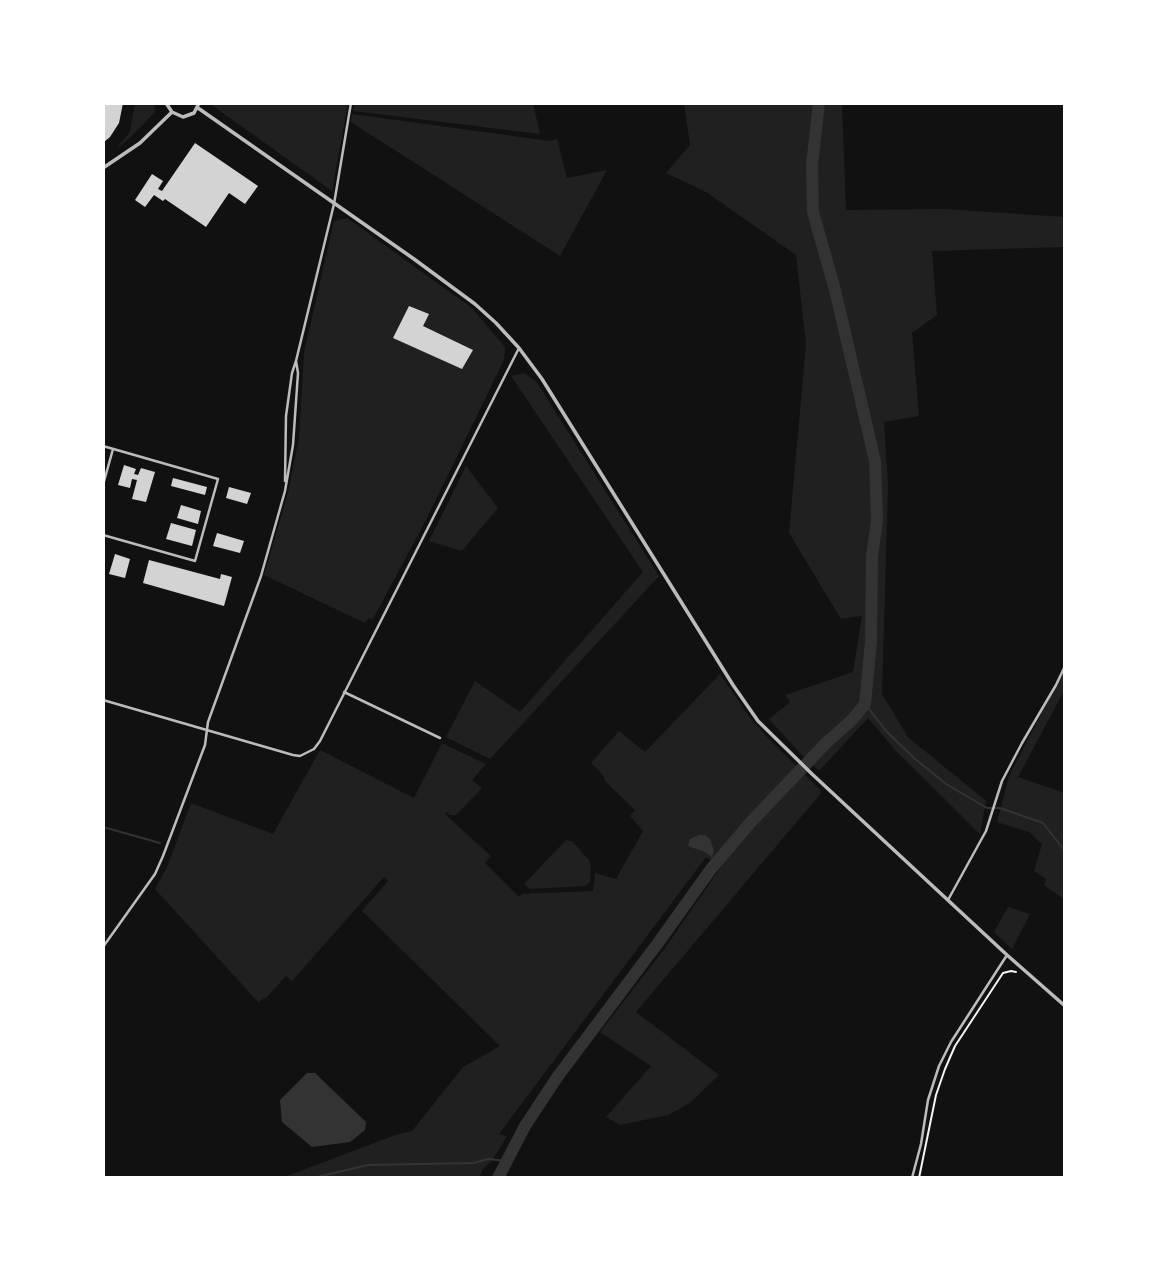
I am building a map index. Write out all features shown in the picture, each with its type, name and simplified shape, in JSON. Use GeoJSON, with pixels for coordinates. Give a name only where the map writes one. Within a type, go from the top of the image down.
{"type":"FeatureCollection","features":[{"type":"Feature","properties":{"kind":"street"},"geometry":{"type":"LineString","coordinates":[[166,103],[172,112],[183,117],[188,116],[198,106],[475,304],[496,323],[519,348],[542,380],[758,721],[811,774],[1065,1006]]}},
{"type":"Feature","properties":{"kind":"street"},"geometry":{"type":"LineString","coordinates":[[285,491],[286,416],[292,373],[334,204],[351,103]]}},
{"type":"Feature","properties":{"kind":"street"},"geometry":{"type":"LineString","coordinates":[[103,168],[140,143],[172,112]]}},
{"type":"Feature","properties":{"kind":"street"},"geometry":{"type":"LineString","coordinates":[[103,701],[300,756],[314,749],[519,348]]}},
{"type":"Feature","properties":{"kind":"street"},"geometry":{"type":"LineString","coordinates":[[103,947],[155,874],[205,745],[208,722],[261,576],[285,491],[293,445],[298,373],[296,361]]}},
{"type":"Feature","properties":{"kind":"street"},"geometry":{"type":"LineString","coordinates":[[103,446],[218,479],[195,561],[103,535]]}},
{"type":"Feature","properties":{"kind":"street"},"geometry":{"type":"LineString","coordinates":[[103,485],[113,449]]}},
{"type":"Feature","properties":{"kind":"street"},"geometry":{"type":"LineString","coordinates":[[948,901],[986,831],[1002,781],[1065,666]]}},
{"type":"Feature","properties":{"kind":"street"},"geometry":{"type":"LineString","coordinates":[[344,692],[440,738]]}},
{"type":"Feature","properties":{"kind":"street"},"geometry":{"type":"LineString","coordinates":[[912,1178],[928,1100],[939,1066],[951,1042],[1007,955]]}},
{"type":"Feature","properties":{"kind":"path"},"geometry":{"type":"LineString","coordinates":[[919,1178],[936,1095],[955,1046],[1003,973],[1016,972],[1021,968]]}},
{"type":"Feature","properties":{"kind":"shaded area"},"geometry":{"type":"Polygon","coordinates":[[[135,103],[154,103],[155,112],[116,149],[130,132],[135,103]]]}},
{"type":"Feature","properties":{"kind":"shaded area"},"geometry":{"type":"Polygon","coordinates":[[[213,103],[348,103],[332,191],[213,106],[213,103]]]}},
{"type":"Feature","properties":{"kind":"shaded area"},"geometry":{"type":"Polygon","coordinates":[[[355,103],[533,103],[540,134],[353,111],[355,103]]]}},
{"type":"Feature","properties":{"kind":"shaded area"},"geometry":{"type":"Polygon","coordinates":[[[684,103],[843,103],[846,210],[944,209],[1065,217],[1065,247],[932,251],[937,315],[912,333],[919,416],[884,422],[888,487],[882,694],[908,737],[986,801],[980,834],[896,751],[868,718],[819,771],[769,719],[790,702],[785,695],[853,672],[862,616],[841,619],[789,533],[806,344],[796,255],[706,192],[666,173],[690,145],[684,103]]]}},
{"type":"Feature","properties":{"kind":"shaded area"},"geometry":{"type":"Polygon","coordinates":[[[352,114],[550,141],[557,139],[567,178],[607,170],[560,256],[351,122],[352,114]]]}},
{"type":"Feature","properties":{"kind":"shaded area"},"geometry":{"type":"Polygon","coordinates":[[[347,218],[472,308],[505,347],[504,360],[424,524],[373,619],[369,618],[365,623],[264,575],[288,493],[299,437],[304,352],[334,221],[347,218]]]}},
{"type":"Feature","properties":{"kind":"shaded area"},"geometry":{"type":"Polygon","coordinates":[[[524,373],[536,381],[659,576],[490,759],[446,737],[475,681],[520,712],[643,572],[511,376],[524,373]]]}},
{"type":"Feature","properties":{"kind":"shaded area"},"geometry":{"type":"Polygon","coordinates":[[[466,466],[498,508],[462,551],[429,541],[466,466]]]}},
{"type":"Feature","properties":{"kind":"shaded area"},"geometry":{"type":"Polygon","coordinates":[[[1065,668],[1065,689],[1018,777],[1065,793],[1065,900],[1044,885],[1046,879],[1034,871],[1042,844],[1029,832],[997,822],[1009,776],[1065,668]]]}},
{"type":"Feature","properties":{"kind":"shaded area"},"geometry":{"type":"Polygon","coordinates":[[[720,674],[750,718],[822,792],[636,1012],[719,1075],[690,1103],[668,1115],[620,1125],[606,1117],[651,1066],[600,1032],[665,948],[721,867],[706,857],[499,1134],[507,1136],[479,1178],[282,1178],[412,1131],[463,1067],[500,1046],[362,911],[388,881],[384,877],[292,981],[286,976],[267,997],[258,1002],[155,889],[167,867],[191,803],[273,834],[320,750],[414,798],[442,743],[486,764],[472,780],[482,788],[456,815],[445,814],[491,856],[485,863],[519,897],[522,894],[593,891],[595,873],[616,879],[643,831],[630,816],[635,810],[591,763],[619,731],[645,752],[720,674]]]}},
{"type":"Feature","properties":{"kind":"shaded area"},"geometry":{"type":"Polygon","coordinates":[[[699,835],[710,839],[714,851],[712,857],[688,845],[690,839],[699,835]]]}},
{"type":"Feature","properties":{"kind":"shaded area"},"geometry":{"type":"Polygon","coordinates":[[[566,840],[572,841],[589,860],[590,882],[585,886],[530,889],[524,884],[566,840]]]}},
{"type":"Feature","properties":{"kind":"shaded area"},"geometry":{"type":"Polygon","coordinates":[[[1008,907],[1030,914],[1012,949],[994,932],[1008,907]]]}},
{"type":"Feature","properties":{"kind":"shaded area"},"geometry":{"type":"Polygon","coordinates":[[[307,1073],[315,1073],[366,1122],[365,1130],[350,1142],[312,1147],[282,1122],[280,1100],[307,1073]]]}},
{"type":"Feature","properties":{"kind":"building"},"geometry":{"type":"Polygon","coordinates":[[[103,103],[123,103],[119,123],[104,142],[103,103]]]}},
{"type":"Feature","properties":{"kind":"building"},"geometry":{"type":"Polygon","coordinates":[[[195,143],[258,186],[245,204],[229,193],[206,227],[165,199],[163,201],[154,195],[145,207],[135,200],[152,174],[163,181],[158,189],[162,191],[195,143]]]}},
{"type":"Feature","properties":{"kind":"building"},"geometry":{"type":"Polygon","coordinates":[[[409,306],[429,314],[423,326],[473,350],[462,369],[393,338],[409,306]]]}},
{"type":"Feature","properties":{"kind":"building"},"geometry":{"type":"Polygon","coordinates":[[[124,465],[136,469],[134,474],[138,475],[141,468],[155,472],[146,502],[132,499],[137,480],[132,479],[130,488],[118,485],[124,465]]]}},
{"type":"Feature","properties":{"kind":"building"},"geometry":{"type":"Polygon","coordinates":[[[173,478],[207,487],[205,495],[171,486],[173,478]]]}},
{"type":"Feature","properties":{"kind":"building"},"geometry":{"type":"Polygon","coordinates":[[[229,487],[251,493],[247,504],[226,498],[229,487]]]}},
{"type":"Feature","properties":{"kind":"building"},"geometry":{"type":"Polygon","coordinates":[[[181,505],[201,511],[198,524],[177,518],[181,505]]]}},
{"type":"Feature","properties":{"kind":"building"},"geometry":{"type":"Polygon","coordinates":[[[171,523],[196,530],[192,546],[166,539],[171,523]]]}},
{"type":"Feature","properties":{"kind":"building"},"geometry":{"type":"Polygon","coordinates":[[[217,533],[244,541],[240,553],[213,546],[217,533]]]}},
{"type":"Feature","properties":{"kind":"building"},"geometry":{"type":"Polygon","coordinates":[[[115,554],[130,559],[125,578],[109,574],[115,554]]]}},
{"type":"Feature","properties":{"kind":"building"},"geometry":{"type":"Polygon","coordinates":[[[149,560],[220,579],[221,574],[232,577],[224,606],[143,583],[149,560]]]}},
{"type":"Feature","properties":{"kind":"waterway"},"geometry":{"type":"LineString","coordinates":[[498,1178],[525,1126],[558,1076],[711,869],[750,823],[865,704],[871,642],[872,556],[877,520],[875,461],[835,290],[813,212],[812,165],[819,103]]}},
{"type":"Feature","properties":{"kind":"waterway"},"geometry":{"type":"LineString","coordinates":[[865,704],[887,732],[946,784],[987,808],[1000,808],[1043,823],[1065,851]]}},
{"type":"Feature","properties":{"kind":"waterway"},"geometry":{"type":"LineString","coordinates":[[103,827],[160,843]]}},
{"type":"Feature","properties":{"kind":"waterway"},"geometry":{"type":"LineString","coordinates":[[313,1178],[368,1165],[474,1163],[488,1159],[507,1161]]}}]}
